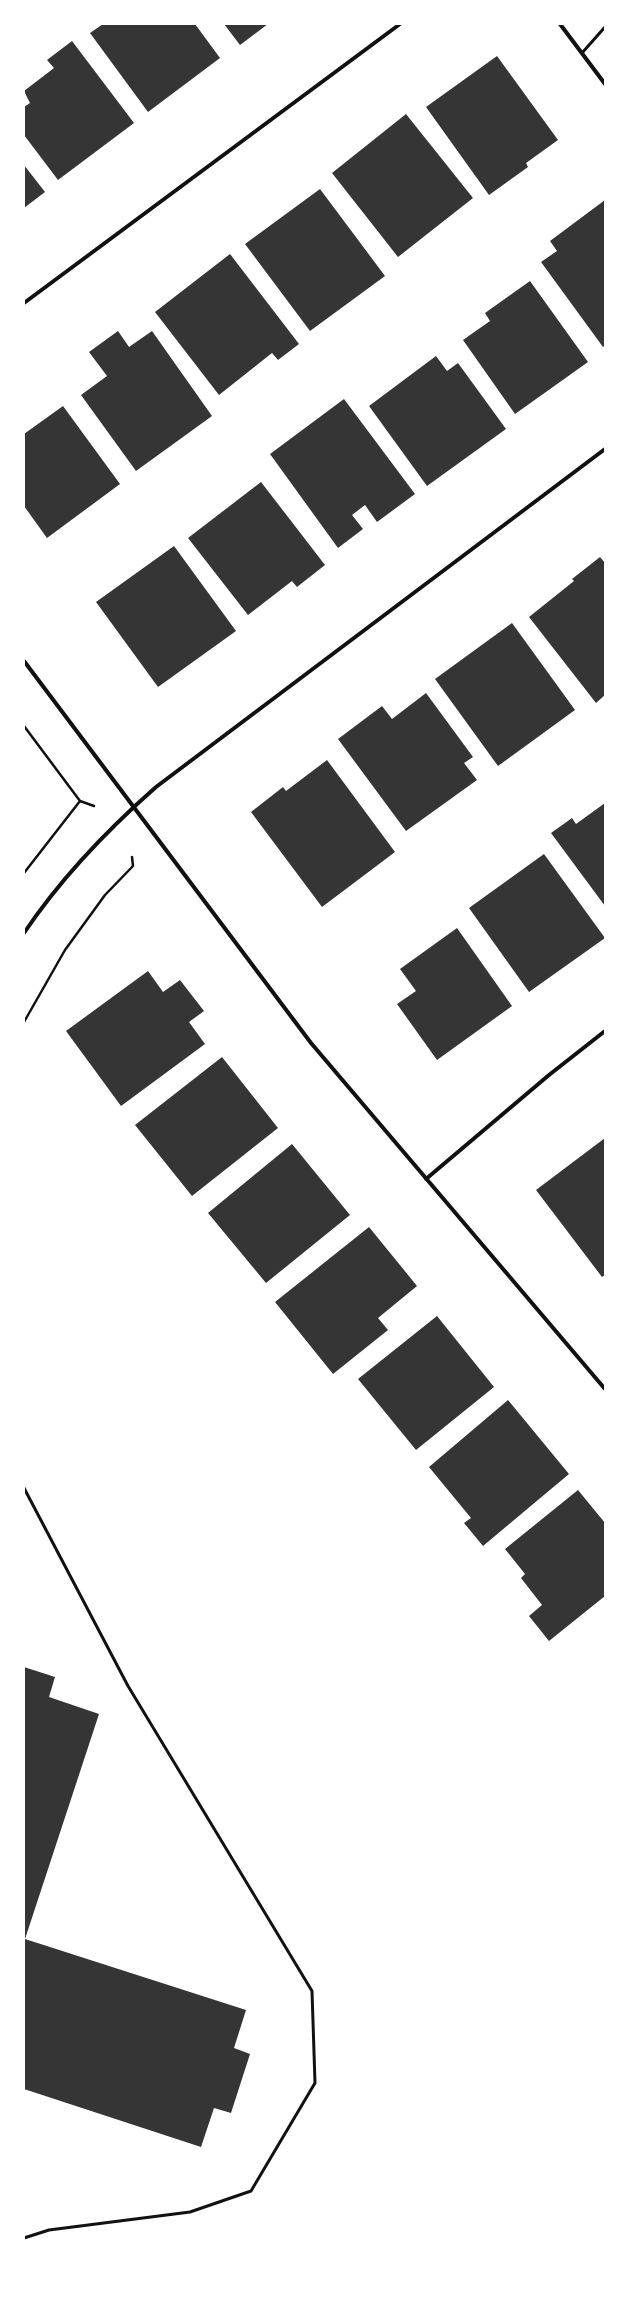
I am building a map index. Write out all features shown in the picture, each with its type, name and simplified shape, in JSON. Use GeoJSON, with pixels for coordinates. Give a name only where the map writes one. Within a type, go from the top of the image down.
{"type":"FeatureCollection","features":[{"type":"Feature","properties":{"kind":"street"},"geometry":{"type":"LineString","coordinates":[[24,303],[400,24]]}},
{"type":"Feature","properties":{"kind":"street"},"geometry":{"type":"LineString","coordinates":[[560,24],[605,84]]}},
{"type":"Feature","properties":{"kind":"street"},"geometry":{"type":"LineString","coordinates":[[24,933],[69,872],[100,838],[133,806],[186,764],[605,449]]}},
{"type":"Feature","properties":{"kind":"street"},"geometry":{"type":"LineString","coordinates":[[24,661],[292,1018],[426,1179],[605,1389]]}},
{"type":"Feature","properties":{"kind":"street"},"geometry":{"type":"LineString","coordinates":[[426,1179],[549,1075],[605,1031]]}},
{"type":"Feature","properties":{"kind":"lane"},"geometry":{"type":"LineString","coordinates":[[582,53],[605,27]]}},
{"type":"Feature","properties":{"kind":"lane"},"geometry":{"type":"LineString","coordinates":[[24,1488],[128,1686],[312,1991],[315,2083],[251,2191],[190,2212],[49,2230],[24,2238]]}},
{"type":"Feature","properties":{"kind":"path"},"geometry":{"type":"LineString","coordinates":[[24,726],[80,801],[94,806]]}},
{"type":"Feature","properties":{"kind":"path"},"geometry":{"type":"LineString","coordinates":[[24,873],[80,801]]}},
{"type":"Feature","properties":{"kind":"path"},"geometry":{"type":"LineString","coordinates":[[24,1022],[65,950],[104,895],[133,866],[132,857]]}},
{"type":"Feature","properties":{"kind":"building"},"geometry":{"type":"Polygon","coordinates":[[[103,24],[195,24],[220,58],[148,112],[90,33],[103,24]]]}},
{"type":"Feature","properties":{"kind":"building"},"geometry":{"type":"Polygon","coordinates":[[[224,24],[268,24],[240,45],[224,24]]]}},
{"type":"Feature","properties":{"kind":"building"},"geometry":{"type":"Polygon","coordinates":[[[72,41],[134,123],[58,180],[24,135],[24,107],[30,103],[24,91],[54,68],[47,60],[72,41]]]}},
{"type":"Feature","properties":{"kind":"building"},"geometry":{"type":"Polygon","coordinates":[[[497,56],[558,140],[526,163],[528,167],[489,195],[426,107],[497,56]]]}},
{"type":"Feature","properties":{"kind":"building"},"geometry":{"type":"Polygon","coordinates":[[[406,114],[473,198],[398,257],[332,173],[406,114]]]}},
{"type":"Feature","properties":{"kind":"building"},"geometry":{"type":"Polygon","coordinates":[[[24,165],[45,192],[24,208],[24,165]]]}},
{"type":"Feature","properties":{"kind":"building"},"geometry":{"type":"Polygon","coordinates":[[[320,189],[385,276],[310,331],[245,244],[320,189]]]}},
{"type":"Feature","properties":{"kind":"building"},"geometry":{"type":"Polygon","coordinates":[[[605,200],[605,345],[603,347],[541,262],[557,251],[550,241],[605,200]]]}},
{"type":"Feature","properties":{"kind":"building"},"geometry":{"type":"Polygon","coordinates":[[[230,254],[299,344],[278,360],[272,353],[219,395],[155,312],[230,254]]]}},
{"type":"Feature","properties":{"kind":"building"},"geometry":{"type":"Polygon","coordinates":[[[530,281],[588,362],[515,414],[463,340],[490,321],[485,313],[530,281]]]}},
{"type":"Feature","properties":{"kind":"building"},"geometry":{"type":"Polygon","coordinates":[[[118,331],[129,347],[152,331],[212,416],[136,471],[81,395],[107,376],[89,352],[118,331]]]}},
{"type":"Feature","properties":{"kind":"building"},"geometry":{"type":"Polygon","coordinates":[[[436,356],[447,371],[458,363],[506,429],[427,486],[369,406],[436,356]]]}},
{"type":"Feature","properties":{"kind":"building"},"geometry":{"type":"Polygon","coordinates":[[[344,399],[415,494],[377,522],[365,505],[352,515],[363,529],[338,548],[270,454],[344,399]]]}},
{"type":"Feature","properties":{"kind":"building"},"geometry":{"type":"Polygon","coordinates":[[[63,406],[120,484],[47,538],[24,506],[24,434],[63,406]]]}},
{"type":"Feature","properties":{"kind":"building"},"geometry":{"type":"Polygon","coordinates":[[[261,482],[325,565],[297,587],[292,581],[248,615],[188,538],[261,482]]]}},
{"type":"Feature","properties":{"kind":"building"},"geometry":{"type":"Polygon","coordinates":[[[174,546],[236,631],[158,687],[96,602],[174,546]]]}},
{"type":"Feature","properties":{"kind":"building"},"geometry":{"type":"Polygon","coordinates":[[[600,557],[605,563],[605,695],[596,703],[529,617],[574,581],[572,579],[600,557]]]}},
{"type":"Feature","properties":{"kind":"building"},"geometry":{"type":"Polygon","coordinates":[[[512,623],[575,710],[498,766],[435,679],[512,623]]]}},
{"type":"Feature","properties":{"kind":"building"},"geometry":{"type":"Polygon","coordinates":[[[426,693],[473,757],[464,763],[477,780],[406,831],[338,739],[382,706],[392,719],[426,693]]]}},
{"type":"Feature","properties":{"kind":"building"},"geometry":{"type":"Polygon","coordinates":[[[327,760],[395,852],[322,907],[251,812],[283,787],[286,791],[327,760]]]}},
{"type":"Feature","properties":{"kind":"building"},"geometry":{"type":"Polygon","coordinates":[[[605,803],[605,906],[551,833],[572,818],[576,824],[605,803]]]}},
{"type":"Feature","properties":{"kind":"building"},"geometry":{"type":"Polygon","coordinates":[[[544,854],[605,938],[529,992],[469,908],[544,854]]]}},
{"type":"Feature","properties":{"kind":"building"},"geometry":{"type":"Polygon","coordinates":[[[457,928],[512,1006],[437,1060],[397,1004],[416,991],[400,969],[457,928]]]}},
{"type":"Feature","properties":{"kind":"building"},"geometry":{"type":"Polygon","coordinates":[[[148,971],[163,992],[180,980],[204,1011],[189,1022],[205,1044],[121,1106],[66,1031],[148,971]]]}},
{"type":"Feature","properties":{"kind":"building"},"geometry":{"type":"Polygon","coordinates":[[[222,1057],[278,1128],[192,1196],[135,1125],[222,1057]]]}},
{"type":"Feature","properties":{"kind":"building"},"geometry":{"type":"Polygon","coordinates":[[[605,1138],[605,1275],[602,1277],[536,1190],[605,1138]]]}},
{"type":"Feature","properties":{"kind":"building"},"geometry":{"type":"Polygon","coordinates":[[[292,1144],[350,1215],[266,1283],[208,1213],[292,1144]]]}},
{"type":"Feature","properties":{"kind":"building"},"geometry":{"type":"Polygon","coordinates":[[[369,1227],[417,1286],[378,1318],[388,1330],[333,1374],[275,1302],[369,1227]]]}},
{"type":"Feature","properties":{"kind":"building"},"geometry":{"type":"Polygon","coordinates":[[[437,1316],[494,1387],[416,1450],[358,1379],[437,1316]]]}},
{"type":"Feature","properties":{"kind":"building"},"geometry":{"type":"Polygon","coordinates":[[[508,1400],[569,1474],[483,1546],[464,1523],[471,1518],[429,1467],[508,1400]]]}},
{"type":"Feature","properties":{"kind":"building"},"geometry":{"type":"Polygon","coordinates":[[[578,1490],[605,1523],[605,1596],[549,1641],[529,1616],[542,1605],[521,1578],[525,1574],[505,1549],[578,1490]]]}},
{"type":"Feature","properties":{"kind":"building"},"geometry":{"type":"Polygon","coordinates":[[[24,1667],[55,1677],[49,1697],[99,1714],[25,1939],[246,2010],[234,2048],[250,2054],[231,2113],[214,2108],[201,2147],[24,2089],[24,1667]]]}}]}
